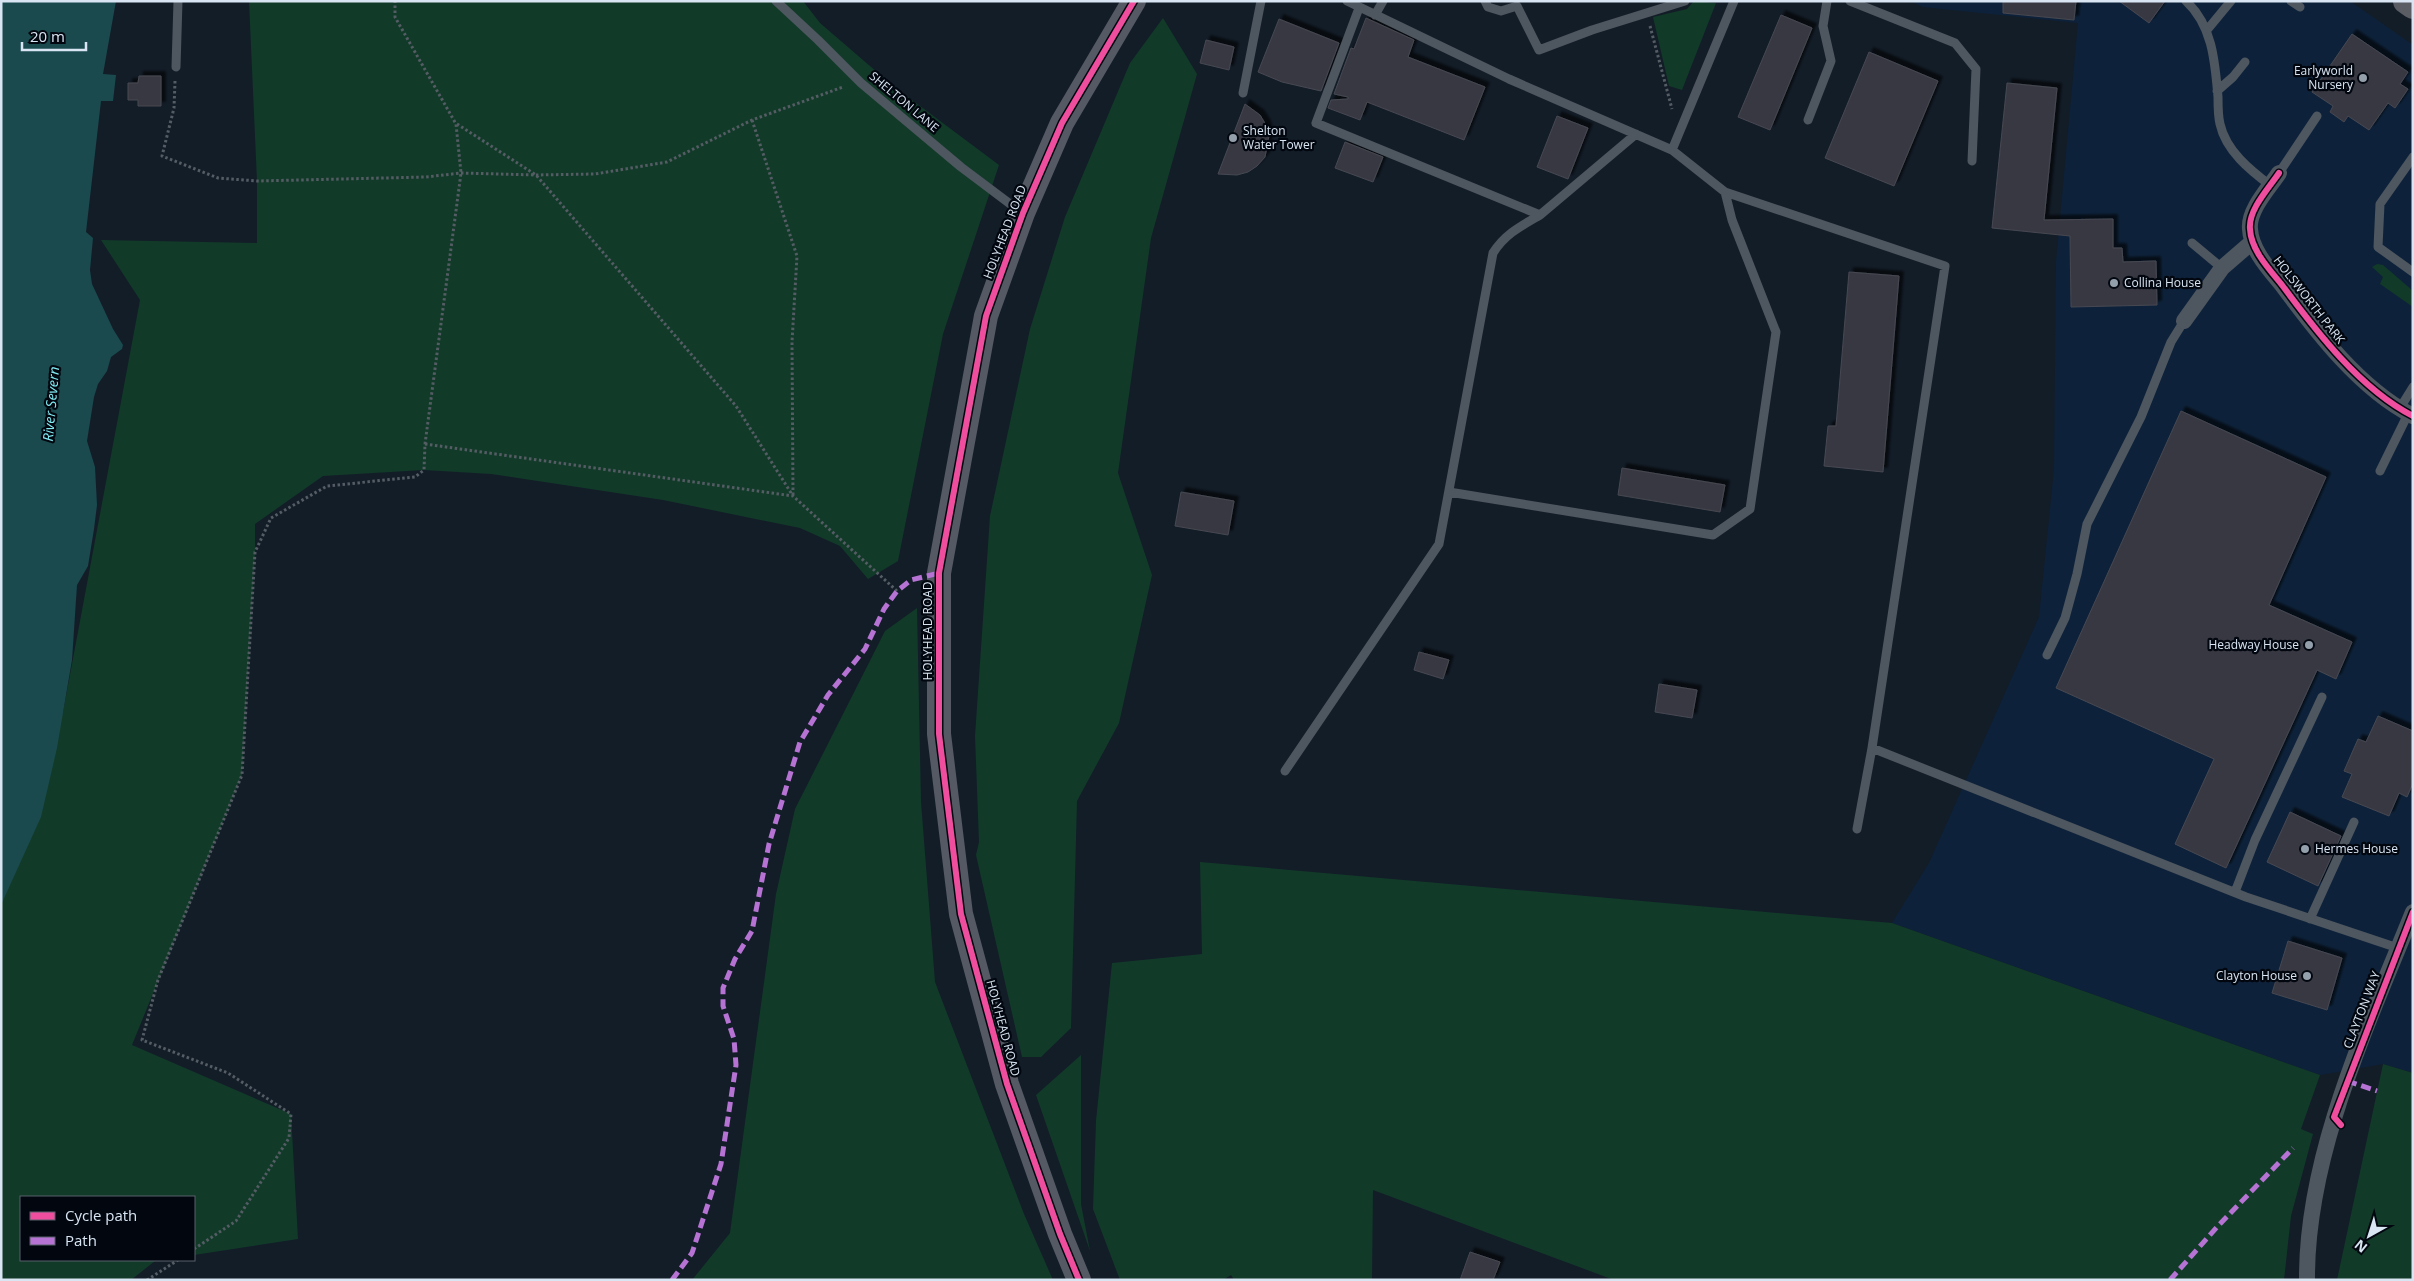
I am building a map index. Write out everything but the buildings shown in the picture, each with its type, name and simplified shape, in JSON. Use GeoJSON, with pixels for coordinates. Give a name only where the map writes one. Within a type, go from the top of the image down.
{"type":"FeatureCollection","features":[{"type":"Feature","properties":{"kind":"main road","name":"HOLYHEAD ROAD"},"geometry":{"type":"LineString","coordinates":[[1079,1280],[1060,1234],[1007,1084],[961,914],[939,734],[939,573],[986,316],[1023,214],[1062,123],[1134,1]]}},
{"type":"Feature","properties":{"kind":"main road"},"geometry":{"type":"LineString","coordinates":[[2406,1],[2413,6]]}},
{"type":"Feature","properties":{"kind":"street"},"geometry":{"type":"LineString","coordinates":[[2184,321],[2222,268],[2252,242],[2249,228],[2254,211],[2275,179]]}},
{"type":"Feature","properties":{"kind":"street","name":"HOLSWORTH PARK"},"geometry":{"type":"LineString","coordinates":[[2252,242],[2302,313],[2343,360],[2379,393],[2407,412]]}},
{"type":"Feature","properties":{"kind":"street","name":"CLAYTON WAY"},"geometry":{"type":"LineString","coordinates":[[2307,1280],[2314,1203],[2330,1129],[2413,912]]}},
{"type":"Feature","properties":{"kind":"lane"},"geometry":{"type":"LineString","coordinates":[[176,67],[178,1]]}},
{"type":"Feature","properties":{"kind":"lane","name":"SHELTON LANE"},"geometry":{"type":"LineString","coordinates":[[776,1],[860,83],[961,167],[1023,214]]}},
{"type":"Feature","properties":{"kind":"lane"},"geometry":{"type":"LineString","coordinates":[[1243,93],[1261,1]]}},
{"type":"Feature","properties":{"kind":"lane"},"geometry":{"type":"LineString","coordinates":[[1347,1],[1508,79],[1672,150],[1725,192],[1945,266],[1872,748],[1857,828]]}},
{"type":"Feature","properties":{"kind":"lane"},"geometry":{"type":"LineString","coordinates":[[1375,15],[1383,1]]}},
{"type":"Feature","properties":{"kind":"lane"},"geometry":{"type":"LineString","coordinates":[[1485,1],[1488,7],[1501,11],[1517,6],[1538,50],[1685,1]]}},
{"type":"Feature","properties":{"kind":"lane"},"geometry":{"type":"LineString","coordinates":[[1672,150],[1734,1]]}},
{"type":"Feature","properties":{"kind":"lane"},"geometry":{"type":"LineString","coordinates":[[1808,120],[1831,60],[1823,26],[1827,1]]}},
{"type":"Feature","properties":{"kind":"lane"},"geometry":{"type":"LineString","coordinates":[[1850,1],[1955,43],[1976,69],[1972,161]]}},
{"type":"Feature","properties":{"kind":"lane"},"geometry":{"type":"LineString","coordinates":[[2186,1],[2207,30],[2214,58],[2220,125],[2235,154],[2252,172],[2275,179],[2317,116]]}},
{"type":"Feature","properties":{"kind":"lane"},"geometry":{"type":"LineString","coordinates":[[2207,30],[2231,1]]}},
{"type":"Feature","properties":{"kind":"lane"},"geometry":{"type":"LineString","coordinates":[[2291,1],[2300,7]]}},
{"type":"Feature","properties":{"kind":"lane"},"geometry":{"type":"LineString","coordinates":[[1359,8],[1316,123],[1540,215]]}},
{"type":"Feature","properties":{"kind":"lane"},"geometry":{"type":"LineString","coordinates":[[2217,91],[2233,77],[2245,62]]}},
{"type":"Feature","properties":{"kind":"lane"},"geometry":{"type":"LineString","coordinates":[[1285,772],[1439,544],[1493,253],[1511,232],[1540,215],[1636,134]]}},
{"type":"Feature","properties":{"kind":"lane"},"geometry":{"type":"LineString","coordinates":[[2413,157],[2380,204],[2378,247],[2413,272]]}},
{"type":"Feature","properties":{"kind":"lane"},"geometry":{"type":"LineString","coordinates":[[1449,492],[1713,535],[1750,509],[1776,332],[1732,220],[1725,192]]}},
{"type":"Feature","properties":{"kind":"lane"},"geometry":{"type":"LineString","coordinates":[[2192,243],[2222,268]]}},
{"type":"Feature","properties":{"kind":"lane"},"geometry":{"type":"LineString","coordinates":[[2047,655],[2065,618],[2077,574],[2087,524],[2141,417],[2171,342],[2184,321]]}},
{"type":"Feature","properties":{"kind":"lane"},"geometry":{"type":"LineString","coordinates":[[2380,471],[2407,412],[2413,387]]}},
{"type":"Feature","properties":{"kind":"lane"},"geometry":{"type":"LineString","coordinates":[[2235,892],[2255,840],[2322,697]]}},
{"type":"Feature","properties":{"kind":"lane"},"geometry":{"type":"LineString","coordinates":[[1872,748],[2246,897],[2398,948]]}},
{"type":"Feature","properties":{"kind":"lane"},"geometry":{"type":"LineString","coordinates":[[2310,919],[2354,822]]}},
{"type":"Feature","properties":{"kind":"path"},"geometry":{"type":"LineString","coordinates":[[195,1248],[236,1221],[289,1138],[291,1114],[228,1073],[142,1040],[158,980],[242,775],[255,552],[271,518],[327,486],[415,477],[424,470],[461,173],[456,124],[395,17],[395,1]]}},
{"type":"Feature","properties":{"kind":"path"},"geometry":{"type":"LineString","coordinates":[[1646,13],[1676,123],[1682,126]]}},
{"type":"Feature","properties":{"kind":"path"},"geometry":{"type":"LineString","coordinates":[[176,67],[174,108],[162,156],[218,178],[257,180],[426,177],[461,173],[595,174],[666,162],[752,120],[838,88],[860,83]]}},
{"type":"Feature","properties":{"kind":"path"},"geometry":{"type":"LineString","coordinates":[[752,120],[797,256],[792,342],[794,496]]}},
{"type":"Feature","properties":{"kind":"path"},"geometry":{"type":"LineString","coordinates":[[456,124],[536,175],[736,406],[794,496],[898,591]]}},
{"type":"Feature","properties":{"kind":"path"},"geometry":{"type":"LineString","coordinates":[[426,444],[794,496]]}},
{"type":"Feature","properties":{"kind":"path"},"geometry":{"type":"LineString","coordinates":[[147,1280],[176,1261]]}},
{"type":"Feature","properties":{"kind":"shaded area"},"geometry":{"type":"Polygon","coordinates":[[[249,1],[803,1],[820,23],[892,85],[999,165],[943,334],[898,561],[868,579],[840,546],[800,528],[663,500],[491,474],[424,470],[323,476],[255,524],[242,775],[132,1045],[291,1114],[298,1239],[195,1255],[195,1196],[20,1196],[20,1261],[155,1261],[131,1280],[1,1280],[1,869],[63,712],[140,300],[101,240],[257,243],[257,181],[249,1]]]}},
{"type":"Feature","properties":{"kind":"shaded area"},"geometry":{"type":"Polygon","coordinates":[[[1694,1],[1716,3],[1682,90],[1669,86],[1653,17],[1687,9],[1694,1]]]}},
{"type":"Feature","properties":{"kind":"shaded area"},"geometry":{"type":"Polygon","coordinates":[[[1910,1],[2350,1],[2413,45],[2413,1073],[2383,1064],[2320,1075],[1892,923],[1929,863],[2039,617],[2054,470],[2056,262],[2078,23],[1923,7],[1910,1]]]}},
{"type":"Feature","properties":{"kind":"shaded area"},"geometry":{"type":"Polygon","coordinates":[[[1163,18],[1197,74],[1151,238],[1118,473],[1152,575],[1119,723],[1077,801],[1071,1028],[1041,1057],[1022,1057],[976,855],[979,842],[975,736],[990,516],[1030,329],[1065,217],[1130,63],[1163,18]]]}},
{"type":"Feature","properties":{"kind":"shaded area"},"geometry":{"type":"Polygon","coordinates":[[[2377,264],[2383,265],[2413,291],[2413,307],[2380,284],[2383,277],[2372,267],[2377,264]]]}},
{"type":"Feature","properties":{"kind":"shaded area"},"geometry":{"type":"Polygon","coordinates":[[[917,608],[921,802],[935,982],[1024,1214],[1053,1280],[692,1280],[730,1233],[776,894],[795,809],[885,631],[917,608]]]}},
{"type":"Feature","properties":{"kind":"shaded area"},"geometry":{"type":"Polygon","coordinates":[[[1200,862],[1892,923],[2320,1075],[2301,1129],[2313,1134],[2291,1216],[2284,1280],[1614,1280],[1373,1190],[1372,1280],[1234,1280],[1231,1275],[1223,1280],[1120,1280],[1093,1209],[1096,1121],[1112,963],[1202,954],[1200,862]]]}},
{"type":"Feature","properties":{"kind":"shaded area"},"geometry":{"type":"Polygon","coordinates":[[[1081,1055],[1081,1204],[1090,1251],[1036,1095],[1081,1055]]]}},
{"type":"Feature","properties":{"kind":"shaded area"},"geometry":{"type":"Polygon","coordinates":[[[2383,1064],[2413,1073],[2413,1280],[2337,1280],[2383,1064]]]}},
{"type":"Feature","properties":{"kind":"water","name":"River Severn"},"geometry":{"type":"Polygon","coordinates":[[[1,1],[116,1],[103,74],[116,75],[113,101],[101,101],[86,232],[93,238],[90,270],[92,284],[113,329],[123,345],[122,349],[111,357],[107,371],[98,384],[94,397],[87,441],[95,467],[97,505],[88,566],[77,585],[72,660],[57,748],[41,817],[1,905],[1,1]]]}},
{"type":"Feature","properties":{"kind":"marked path"},"geometry":{"type":"LineString","coordinates":[[672,1280],[692,1253],[721,1164],[736,1065],[734,1039],[723,1006],[723,988],[735,959],[752,931],[769,844],[800,742],[828,695],[865,649],[884,609],[897,591],[911,580],[939,573]]}},
{"type":"Feature","properties":{"kind":"marked path"},"geometry":{"type":"LineString","coordinates":[[2347,1081],[2377,1091]]}},
{"type":"Feature","properties":{"kind":"marked path"},"geometry":{"type":"LineString","coordinates":[[2170,1280],[2217,1227],[2293,1148]]}},
{"type":"Feature","properties":{"kind":"cycle path"},"geometry":{"type":"LineString","coordinates":[[1079,1280],[1060,1234],[1007,1084],[961,914],[939,734],[939,573],[986,316],[1023,213],[1062,123],[1134,1]]}},
{"type":"Feature","properties":{"kind":"cycle path"},"geometry":{"type":"LineString","coordinates":[[2279,173],[2252,214],[2250,222],[2251,237],[2257,252],[2309,321],[2340,358],[2375,391],[2413,416]]}},
{"type":"Feature","properties":{"kind":"cycle path"},"geometry":{"type":"LineString","coordinates":[[2341,1125],[2334,1117],[2413,912]]}},
{"type":"Feature","properties":{"kind":"place","name":"Earlyworld Nursery"},"geometry":{"type":"Point","coordinates":[2363,78]}},
{"type":"Feature","properties":{"kind":"place","name":"Shelton Water Tower"},"geometry":{"type":"Point","coordinates":[1233,138]}},
{"type":"Feature","properties":{"kind":"place","name":"Collina House"},"geometry":{"type":"Point","coordinates":[2114,283]}},
{"type":"Feature","properties":{"kind":"place","name":"Headway House"},"geometry":{"type":"Point","coordinates":[2309,645]}},
{"type":"Feature","properties":{"kind":"place","name":"Hermes House"},"geometry":{"type":"Point","coordinates":[2305,849]}},
{"type":"Feature","properties":{"kind":"place","name":"Clayton House"},"geometry":{"type":"Point","coordinates":[2307,976]}}]}
